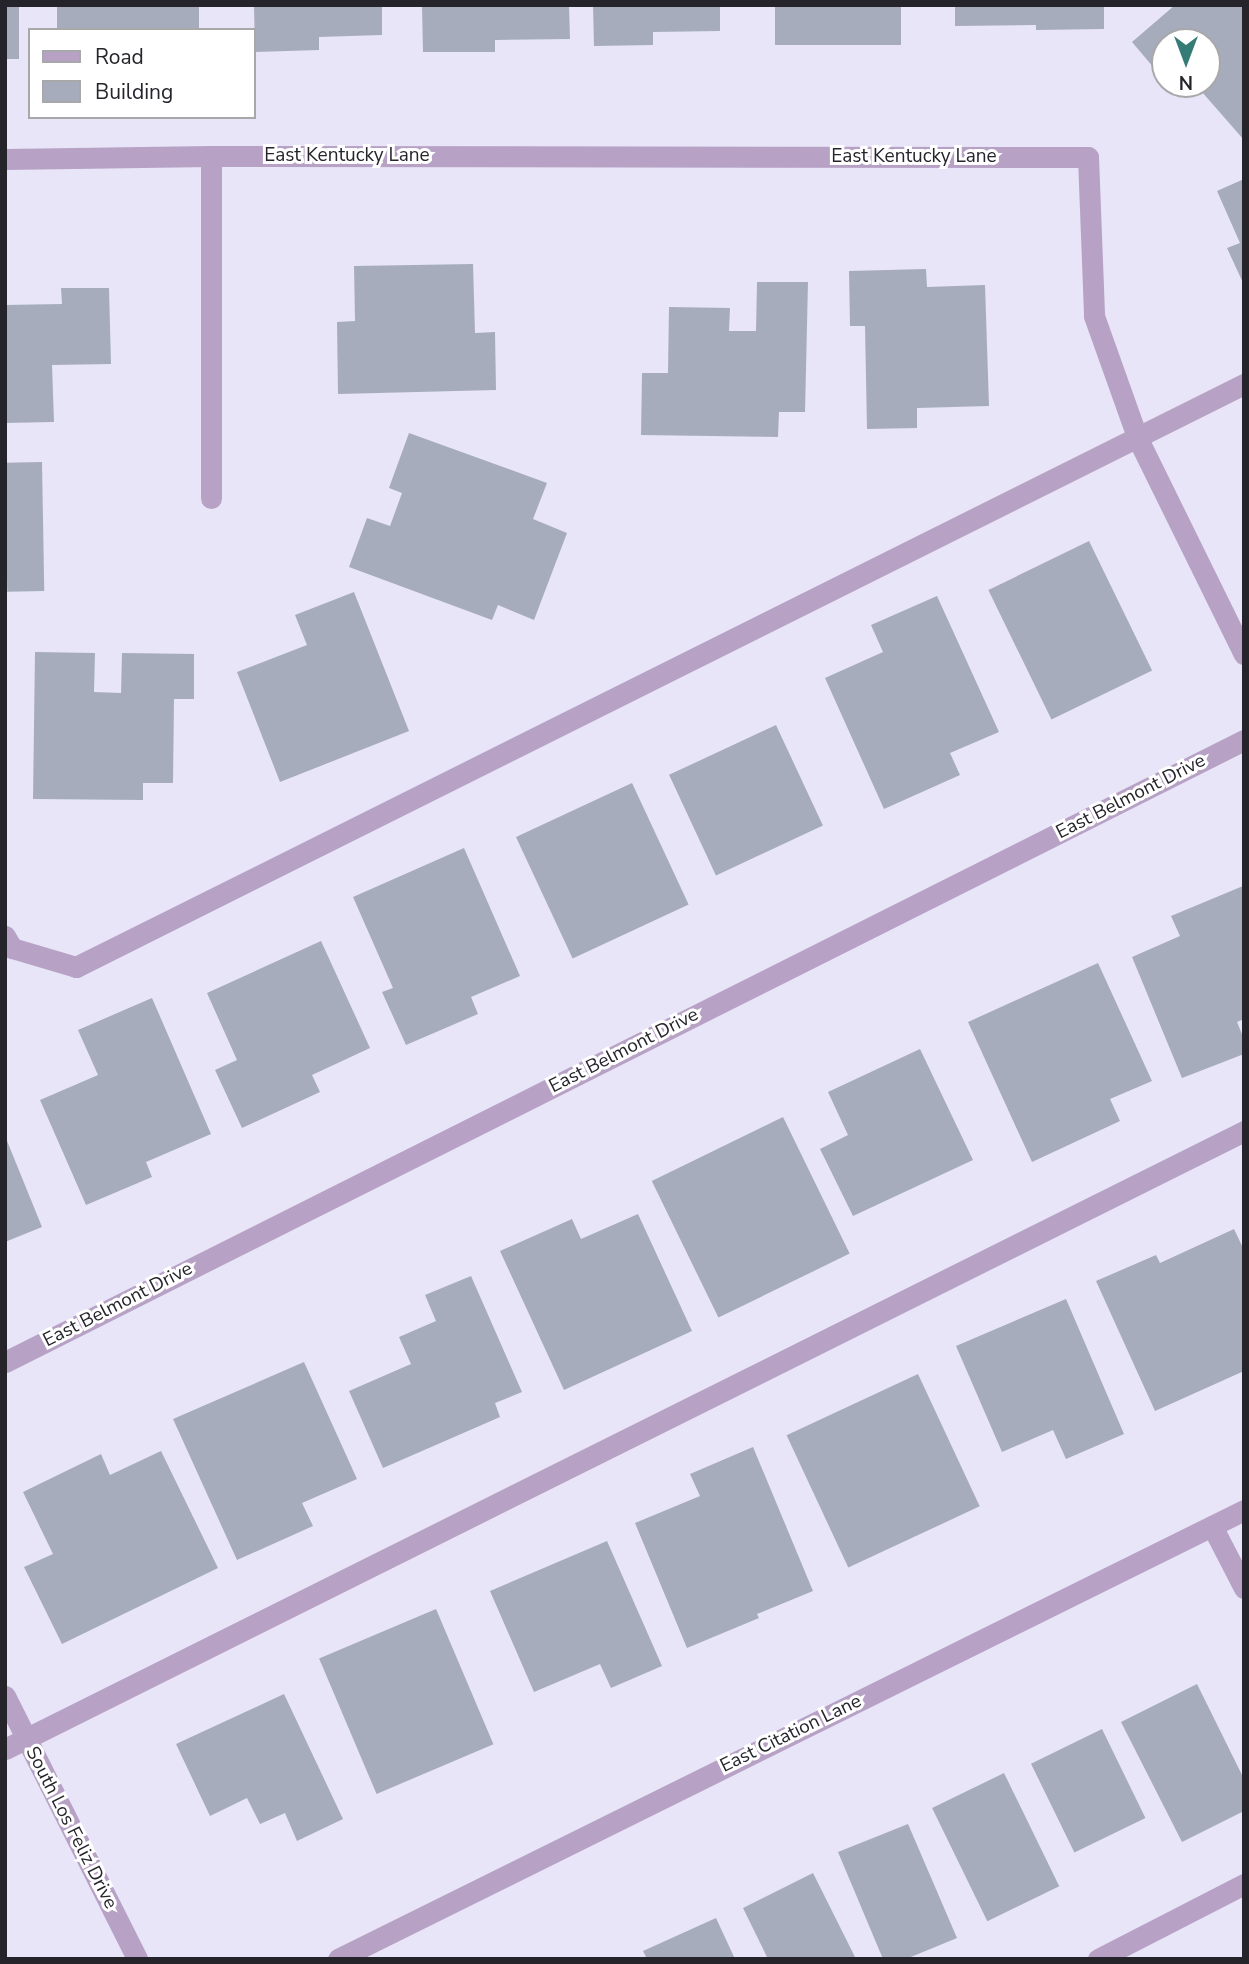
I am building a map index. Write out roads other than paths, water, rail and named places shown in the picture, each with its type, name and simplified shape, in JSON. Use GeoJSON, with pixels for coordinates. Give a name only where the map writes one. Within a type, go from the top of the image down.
{"type":"FeatureCollection","features":[{"type":"Feature","properties":{"kind":"street","name":"East Kentucky Lane"},"geometry":{"type":"LineString","coordinates":[[5,159],[211,156],[1088,157],[1094,316],[1137,437],[1244,654]]}},
{"type":"Feature","properties":{"kind":"street"},"geometry":{"type":"LineString","coordinates":[[211,156],[211,498]]}},
{"type":"Feature","properties":{"kind":"street"},"geometry":{"type":"LineString","coordinates":[[5,936],[12,948],[76,967],[1244,384]]}},
{"type":"Feature","properties":{"kind":"street","name":"East Belmont Drive"},"geometry":{"type":"LineString","coordinates":[[5,1362],[1244,740]]}},
{"type":"Feature","properties":{"kind":"street"},"geometry":{"type":"LineString","coordinates":[[5,1749],[1244,1131]]}},
{"type":"Feature","properties":{"kind":"street","name":"East Citation Lane"},"geometry":{"type":"LineString","coordinates":[[338,1959],[1244,1510]]}},
{"type":"Feature","properties":{"kind":"street"},"geometry":{"type":"LineString","coordinates":[[1212,1525],[1244,1588]]}},
{"type":"Feature","properties":{"kind":"street","name":"South Los Feliz Drive"},"geometry":{"type":"LineString","coordinates":[[5,1696],[137,1959]]}},
{"type":"Feature","properties":{"kind":"street"},"geometry":{"type":"LineString","coordinates":[[1098,1959],[1244,1884]]}}]}
